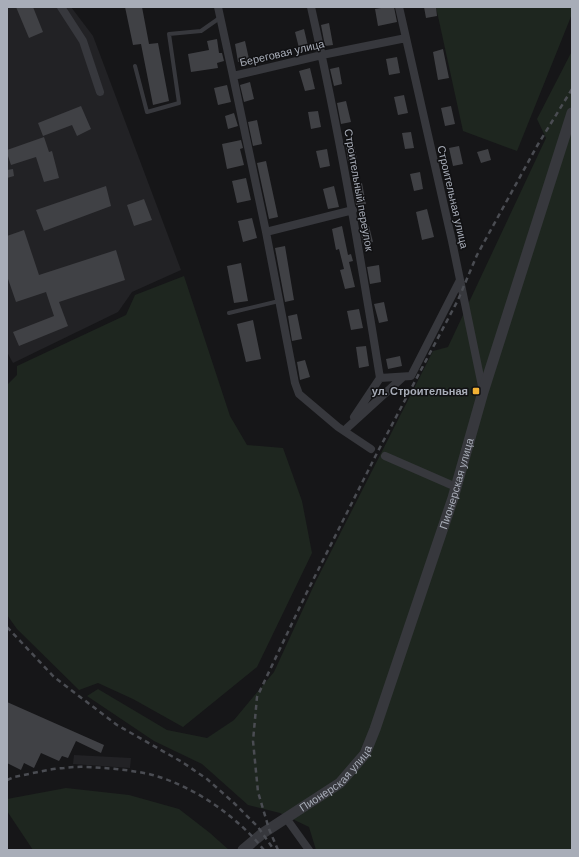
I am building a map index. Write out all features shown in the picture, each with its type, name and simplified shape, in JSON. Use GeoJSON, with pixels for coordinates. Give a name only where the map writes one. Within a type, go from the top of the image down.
{"type":"FeatureCollection","features":[{"type":"Feature","properties":{"kind":"street"},"geometry":{"type":"LineString","coordinates":[[61,7],[83,41],[100,92]]}},
{"type":"Feature","properties":{"kind":"street","name":"Береговая улица"},"geometry":{"type":"LineString","coordinates":[[218,7],[233,76],[322,55],[406,38]]}},
{"type":"Feature","properties":{"kind":"street","name":"Строительный переулок"},"geometry":{"type":"LineString","coordinates":[[311,7],[322,55],[352,210],[380,378]]}},
{"type":"Feature","properties":{"kind":"street","name":"Строительная улица"},"geometry":{"type":"LineString","coordinates":[[399,7],[460,280],[483,392]]}},
{"type":"Feature","properties":{"kind":"street"},"geometry":{"type":"LineString","coordinates":[[233,76],[266,232],[295,383],[299,394],[371,449]]}},
{"type":"Feature","properties":{"kind":"street","name":"Пионерская улица"},"geometry":{"type":"LineString","coordinates":[[243,850],[263,833],[340,783],[364,754],[375,729],[456,487],[483,392],[572,113]]}},
{"type":"Feature","properties":{"kind":"street"},"geometry":{"type":"LineString","coordinates":[[266,232],[352,210]]}},
{"type":"Feature","properties":{"kind":"street"},"geometry":{"type":"LineString","coordinates":[[346,430],[380,378],[411,376],[460,280]]}},
{"type":"Feature","properties":{"kind":"street"},"geometry":{"type":"LineString","coordinates":[[346,430],[403,377]]}},
{"type":"Feature","properties":{"kind":"street"},"geometry":{"type":"LineString","coordinates":[[385,456],[456,487]]}},
{"type":"Feature","properties":{"kind":"street"},"geometry":{"type":"LineString","coordinates":[[286,818],[310,850]]}},
{"type":"Feature","properties":{"kind":"lane"},"geometry":{"type":"LineString","coordinates":[[135,66],[147,112],[179,103],[169,34],[201,31],[221,17]]}},
{"type":"Feature","properties":{"kind":"lane"},"geometry":{"type":"LineString","coordinates":[[229,314],[279,301]]}},
{"type":"Feature","properties":{"kind":"shaded area"},"geometry":{"type":"Polygon","coordinates":[[[7,7],[71,7],[93,36],[181,270],[132,292],[118,312],[13,363],[7,352],[7,7]]]}},
{"type":"Feature","properties":{"kind":"shaded area"},"geometry":{"type":"Polygon","coordinates":[[[436,7],[572,7],[572,14],[517,151],[463,131],[436,7]]]}},
{"type":"Feature","properties":{"kind":"shaded area"},"geometry":{"type":"Polygon","coordinates":[[[572,51],[572,850],[316,850],[309,827],[280,813],[248,805],[202,764],[154,741],[87,696],[98,689],[167,730],[207,738],[234,720],[274,672],[315,583],[433,351],[448,347],[546,138],[537,119],[572,51]]]}},
{"type":"Feature","properties":{"kind":"shaded area"},"geometry":{"type":"Polygon","coordinates":[[[184,276],[230,416],[247,445],[283,448],[302,501],[312,553],[257,667],[183,727],[133,699],[98,683],[79,690],[17,629],[7,615],[7,385],[17,375],[17,366],[126,315],[135,295],[184,276]]]}},
{"type":"Feature","properties":{"kind":"shaded area"},"geometry":{"type":"Polygon","coordinates":[[[74,755],[131,758],[130,768],[73,764],[74,755]]]}},
{"type":"Feature","properties":{"kind":"shaded area"},"geometry":{"type":"Polygon","coordinates":[[[66,788],[129,795],[179,809],[229,850],[33,850],[7,811],[7,799],[66,788]]]}},
{"type":"Feature","properties":{"kind":"building"},"geometry":{"type":"Polygon","coordinates":[[[16,7],[33,7],[43,32],[29,38],[16,7]]]}},
{"type":"Feature","properties":{"kind":"building"},"geometry":{"type":"Polygon","coordinates":[[[125,7],[142,7],[149,44],[158,43],[169,101],[153,105],[141,44],[133,45],[125,7]]]}},
{"type":"Feature","properties":{"kind":"building"},"geometry":{"type":"Polygon","coordinates":[[[394,7],[397,22],[378,26],[375,9],[394,7]]]}},
{"type":"Feature","properties":{"kind":"building"},"geometry":{"type":"Polygon","coordinates":[[[424,7],[436,7],[437,16],[426,18],[424,7]]]}},
{"type":"Feature","properties":{"kind":"building"},"geometry":{"type":"Polygon","coordinates":[[[329,23],[333,45],[325,46],[321,25],[329,23]]]}},
{"type":"Feature","properties":{"kind":"building"},"geometry":{"type":"Polygon","coordinates":[[[304,29],[308,46],[299,48],[295,32],[304,29]]]}},
{"type":"Feature","properties":{"kind":"building"},"geometry":{"type":"Polygon","coordinates":[[[217,39],[219,53],[222,53],[224,61],[217,63],[218,68],[191,72],[188,54],[209,50],[207,41],[217,39]]]}},
{"type":"Feature","properties":{"kind":"building"},"geometry":{"type":"Polygon","coordinates":[[[245,41],[249,59],[238,62],[235,44],[245,41]]]}},
{"type":"Feature","properties":{"kind":"building"},"geometry":{"type":"Polygon","coordinates":[[[443,49],[449,78],[438,80],[433,52],[443,49]]]}},
{"type":"Feature","properties":{"kind":"building"},"geometry":{"type":"Polygon","coordinates":[[[397,57],[400,73],[389,75],[386,59],[397,57]]]}},
{"type":"Feature","properties":{"kind":"building"},"geometry":{"type":"Polygon","coordinates":[[[339,67],[342,84],[334,86],[330,69],[339,67]]]}},
{"type":"Feature","properties":{"kind":"building"},"geometry":{"type":"Polygon","coordinates":[[[310,68],[315,89],[305,91],[299,71],[310,68]]]}},
{"type":"Feature","properties":{"kind":"building"},"geometry":{"type":"Polygon","coordinates":[[[250,82],[254,99],[244,102],[240,85],[250,82]]]}},
{"type":"Feature","properties":{"kind":"building"},"geometry":{"type":"Polygon","coordinates":[[[227,85],[231,102],[218,105],[214,88],[227,85]]]}},
{"type":"Feature","properties":{"kind":"building"},"geometry":{"type":"Polygon","coordinates":[[[404,95],[408,113],[398,115],[394,97],[404,95]]]}},
{"type":"Feature","properties":{"kind":"building"},"geometry":{"type":"Polygon","coordinates":[[[346,101],[351,122],[341,124],[337,103],[346,101]]]}},
{"type":"Feature","properties":{"kind":"building"},"geometry":{"type":"Polygon","coordinates":[[[81,106],[91,129],[77,136],[72,125],[43,136],[38,123],[81,106]]]}},
{"type":"Feature","properties":{"kind":"building"},"geometry":{"type":"Polygon","coordinates":[[[451,106],[455,124],[445,126],[441,108],[451,106]]]}},
{"type":"Feature","properties":{"kind":"building"},"geometry":{"type":"Polygon","coordinates":[[[318,111],[321,127],[311,129],[308,112],[318,111]]]}},
{"type":"Feature","properties":{"kind":"building"},"geometry":{"type":"Polygon","coordinates":[[[234,113],[238,126],[228,129],[225,116],[234,113]]]}},
{"type":"Feature","properties":{"kind":"building"},"geometry":{"type":"Polygon","coordinates":[[[257,120],[262,144],[253,146],[248,122],[257,120]]]}},
{"type":"Feature","properties":{"kind":"building"},"geometry":{"type":"Polygon","coordinates":[[[411,132],[414,148],[405,149],[402,133],[411,132]]]}},
{"type":"Feature","properties":{"kind":"building"},"geometry":{"type":"Polygon","coordinates":[[[44,137],[49,152],[52,151],[59,178],[44,182],[36,157],[11,165],[7,150],[44,137]]]}},
{"type":"Feature","properties":{"kind":"building"},"geometry":{"type":"Polygon","coordinates":[[[241,140],[243,148],[240,149],[244,165],[227,169],[222,144],[241,140]]]}},
{"type":"Feature","properties":{"kind":"building"},"geometry":{"type":"Polygon","coordinates":[[[354,146],[357,159],[348,161],[346,147],[354,146]]]}},
{"type":"Feature","properties":{"kind":"building"},"geometry":{"type":"Polygon","coordinates":[[[459,146],[463,164],[453,166],[449,148],[459,146]]]}},
{"type":"Feature","properties":{"kind":"building"},"geometry":{"type":"Polygon","coordinates":[[[327,149],[330,166],[320,168],[316,151],[327,149]]]}},
{"type":"Feature","properties":{"kind":"building"},"geometry":{"type":"Polygon","coordinates":[[[488,149],[491,160],[481,163],[477,152],[488,149]]]}},
{"type":"Feature","properties":{"kind":"building"},"geometry":{"type":"Polygon","coordinates":[[[266,161],[278,217],[269,219],[257,163],[266,161]]]}},
{"type":"Feature","properties":{"kind":"building"},"geometry":{"type":"Polygon","coordinates":[[[13,169],[14,176],[7,178],[7,170],[13,169]]]}},
{"type":"Feature","properties":{"kind":"building"},"geometry":{"type":"Polygon","coordinates":[[[420,172],[423,189],[414,191],[410,174],[420,172]]]}},
{"type":"Feature","properties":{"kind":"building"},"geometry":{"type":"Polygon","coordinates":[[[246,178],[251,200],[237,203],[232,181],[246,178]]]}},
{"type":"Feature","properties":{"kind":"building"},"geometry":{"type":"Polygon","coordinates":[[[362,183],[366,204],[356,205],[353,184],[362,183]]]}},
{"type":"Feature","properties":{"kind":"building"},"geometry":{"type":"Polygon","coordinates":[[[106,186],[111,206],[44,231],[36,210],[106,186]]]}},
{"type":"Feature","properties":{"kind":"building"},"geometry":{"type":"Polygon","coordinates":[[[334,186],[339,207],[328,209],[323,189],[334,186]]]}},
{"type":"Feature","properties":{"kind":"building"},"geometry":{"type":"Polygon","coordinates":[[[144,199],[152,220],[134,226],[127,205],[144,199]]]}},
{"type":"Feature","properties":{"kind":"building"},"geometry":{"type":"Polygon","coordinates":[[[427,209],[434,237],[422,240],[416,212],[427,209]]]}},
{"type":"Feature","properties":{"kind":"building"},"geometry":{"type":"Polygon","coordinates":[[[252,218],[257,238],[243,242],[238,221],[252,218]]]}},
{"type":"Feature","properties":{"kind":"building"},"geometry":{"type":"Polygon","coordinates":[[[342,226],[348,255],[351,254],[353,261],[349,262],[355,287],[345,289],[340,270],[344,269],[339,249],[336,250],[332,229],[342,226]]]}},
{"type":"Feature","properties":{"kind":"building"},"geometry":{"type":"Polygon","coordinates":[[[369,226],[373,242],[363,244],[360,228],[369,226]]]}},
{"type":"Feature","properties":{"kind":"building"},"geometry":{"type":"Polygon","coordinates":[[[24,230],[39,275],[116,250],[125,280],[59,302],[68,326],[19,346],[13,332],[54,316],[46,292],[16,302],[7,276],[7,236],[24,230]]]}},
{"type":"Feature","properties":{"kind":"building"},"geometry":{"type":"Polygon","coordinates":[[[285,246],[294,300],[285,302],[275,248],[285,246]]]}},
{"type":"Feature","properties":{"kind":"building"},"geometry":{"type":"Polygon","coordinates":[[[241,263],[248,301],[234,303],[227,266],[241,263]]]}},
{"type":"Feature","properties":{"kind":"building"},"geometry":{"type":"Polygon","coordinates":[[[379,265],[381,282],[370,284],[367,267],[379,265]]]}},
{"type":"Feature","properties":{"kind":"building"},"geometry":{"type":"Polygon","coordinates":[[[384,302],[388,321],[379,323],[374,304],[384,302]]]}},
{"type":"Feature","properties":{"kind":"building"},"geometry":{"type":"Polygon","coordinates":[[[359,309],[363,328],[351,330],[347,311],[359,309]]]}},
{"type":"Feature","properties":{"kind":"building"},"geometry":{"type":"Polygon","coordinates":[[[297,314],[302,339],[292,341],[288,316],[297,314]]]}},
{"type":"Feature","properties":{"kind":"building"},"geometry":{"type":"Polygon","coordinates":[[[253,320],[261,359],[246,362],[237,324],[253,320]]]}},
{"type":"Feature","properties":{"kind":"building"},"geometry":{"type":"Polygon","coordinates":[[[366,346],[369,366],[359,368],[356,347],[366,346]]]}},
{"type":"Feature","properties":{"kind":"building"},"geometry":{"type":"Polygon","coordinates":[[[400,356],[402,366],[388,369],[386,359],[400,356]]]}},
{"type":"Feature","properties":{"kind":"building"},"geometry":{"type":"Polygon","coordinates":[[[305,360],[310,377],[300,380],[297,362],[305,360]]]}},
{"type":"Feature","properties":{"kind":"building"},"geometry":{"type":"Polygon","coordinates":[[[7,702],[104,745],[101,753],[76,741],[68,758],[62,756],[59,761],[41,753],[34,768],[24,763],[21,770],[7,763],[7,702]]]}},
{"type":"Feature","properties":{"kind":"railway"},"geometry":{"type":"LineString","coordinates":[[278,850],[269,829],[258,792],[253,741],[257,697],[306,594],[377,453],[458,300],[477,255],[537,146],[572,89]]}},
{"type":"Feature","properties":{"kind":"railway"},"geometry":{"type":"LineString","coordinates":[[7,627],[54,677],[117,725],[182,762],[207,779],[258,827],[272,847]]}},
{"type":"Feature","properties":{"kind":"railway"},"geometry":{"type":"LineString","coordinates":[[7,780],[45,770],[74,767],[115,769],[149,774],[181,786],[212,803],[227,813],[253,837],[264,850]]}},
{"type":"Feature","properties":{"kind":"place","name":"ул. Строительная"},"geometry":{"type":"Point","coordinates":[476,391]}}]}
